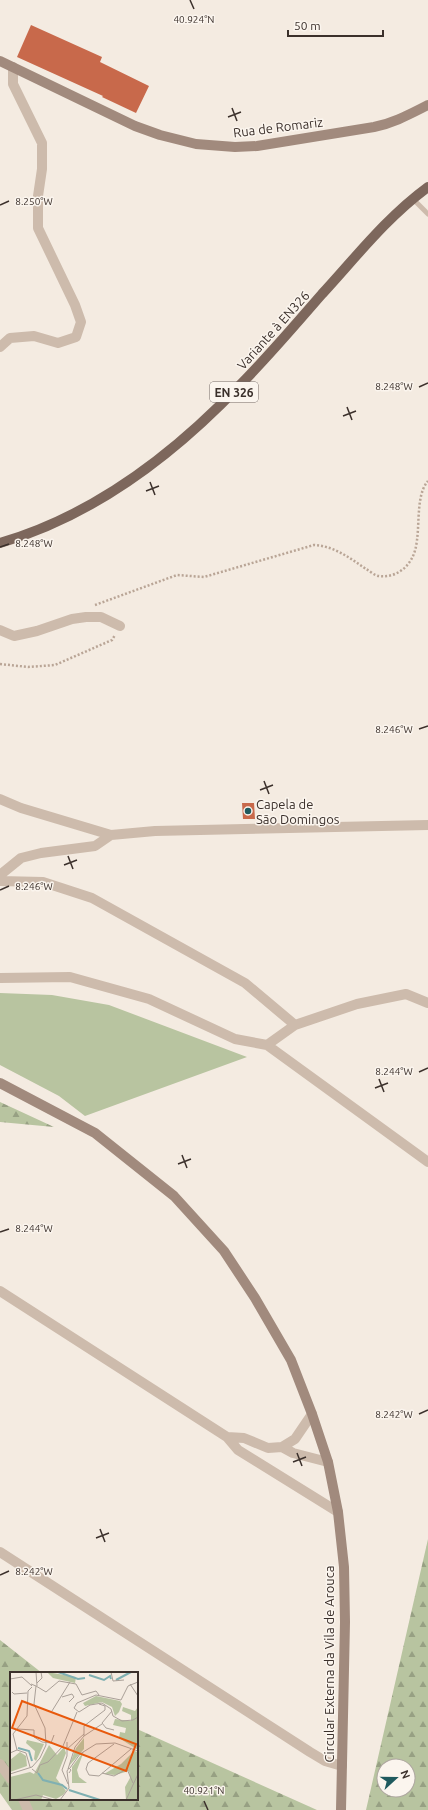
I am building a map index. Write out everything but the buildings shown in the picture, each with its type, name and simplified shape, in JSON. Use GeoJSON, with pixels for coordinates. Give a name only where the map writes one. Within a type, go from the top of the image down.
{"type":"FeatureCollection","features":[{"type":"Feature","properties":{"kind":"main road","name":"Rua de Romariz"},"geometry":{"type":"LineString","coordinates":[[0,61],[135,126],[160,136],[196,144],[235,147],[257,146],[374,127],[390,124],[428,105]]}},
{"type":"Feature","properties":{"kind":"main road","name":"Variante à EN326"},"geometry":{"type":"LineString","coordinates":[[0,544],[40,529],[83,509],[163,457],[201,424],[240,386],[384,225],[428,187]]}},
{"type":"Feature","properties":{"kind":"main road","name":"Circular Externa da Vila de Arouca"},"geometry":{"type":"LineString","coordinates":[[0,1083],[94,1133],[174,1196],[224,1251],[255,1298],[290,1360],[312,1414],[328,1462],[338,1512],[344,1567],[345,1622],[341,1810]]}},
{"type":"Feature","properties":{"kind":"street"},"geometry":{"type":"LineString","coordinates":[[0,347],[10,338],[34,336],[58,343],[76,337],[81,322],[38,228],[42,143],[13,84],[13,67]]}},
{"type":"Feature","properties":{"kind":"street"},"geometry":{"type":"LineString","coordinates":[[0,630],[14,636],[38,631],[72,619],[86,617],[100,617],[120,626]]}},
{"type":"Feature","properties":{"kind":"street"},"geometry":{"type":"LineString","coordinates":[[0,799],[21,808],[112,835],[155,831],[428,825]]}},
{"type":"Feature","properties":{"kind":"street"},"geometry":{"type":"LineString","coordinates":[[0,875],[21,858],[41,853],[95,846],[112,835]]}},
{"type":"Feature","properties":{"kind":"street"},"geometry":{"type":"LineString","coordinates":[[0,880],[43,882],[92,898],[245,983],[294,1025]]}},
{"type":"Feature","properties":{"kind":"street"},"geometry":{"type":"LineString","coordinates":[[0,978],[70,978],[149,999],[235,1039],[266,1044],[428,1162]]}},
{"type":"Feature","properties":{"kind":"street"},"geometry":{"type":"LineString","coordinates":[[266,1044],[294,1025],[357,1004],[406,994],[428,1004]]}},
{"type":"Feature","properties":{"kind":"street"},"geometry":{"type":"LineString","coordinates":[[0,1291],[227,1437],[238,1450],[338,1512]]}},
{"type":"Feature","properties":{"kind":"street"},"geometry":{"type":"LineString","coordinates":[[227,1437],[244,1438],[268,1448],[282,1447],[295,1438],[312,1414]]}},
{"type":"Feature","properties":{"kind":"street"},"geometry":{"type":"LineString","coordinates":[[282,1447],[293,1453],[328,1462]]}},
{"type":"Feature","properties":{"kind":"street"},"geometry":{"type":"LineString","coordinates":[[0,1552],[325,1762],[342,1766]]}},
{"type":"Feature","properties":{"kind":"street"},"geometry":{"type":"LineString","coordinates":[[0,1764],[10,1778]]}},
{"type":"Feature","properties":{"kind":"street"},"geometry":{"type":"LineString","coordinates":[[23,1800],[28,1810]]}},
{"type":"Feature","properties":{"kind":"lane"},"geometry":{"type":"LineString","coordinates":[[413,199],[428,214]]}},
{"type":"Feature","properties":{"kind":"path"},"geometry":{"type":"LineString","coordinates":[[90,608],[177,575],[204,577],[314,545],[325,546],[340,553],[378,576],[390,576],[401,572],[413,558],[417,538],[420,502],[425,484],[428,481]]}},
{"type":"Feature","properties":{"kind":"path"},"geometry":{"type":"LineString","coordinates":[[0,664],[28,667],[55,665],[112,640],[120,626]]}},
{"type":"Feature","properties":{"kind":"green space"},"geometry":{"type":"Polygon","coordinates":[[[0,993],[52,995],[109,1005],[247,1057],[85,1116],[59,1096],[0,1065],[0,993]]]}},
{"type":"Feature","properties":{"kind":"green space"},"geometry":{"type":"Polygon","coordinates":[[[0,1102],[54,1127],[0,1122],[0,1102]]]}},
{"type":"Feature","properties":{"kind":"green space"},"geometry":{"type":"Polygon","coordinates":[[[428,1539],[428,1810],[366,1810],[376,1766],[376,1798],[416,1798],[416,1758],[378,1758],[428,1539]]]}},
{"type":"Feature","properties":{"kind":"green space"},"geometry":{"type":"Polygon","coordinates":[[[0,1640],[41,1672],[10,1672],[10,1800],[138,1800],[138,1729],[317,1810],[12,1810],[0,1793],[0,1640]]]}},
{"type":"Feature","properties":{"kind":"place","name":"Capela de São Domingos"},"geometry":{"type":"Point","coordinates":[248,811]}}]}
